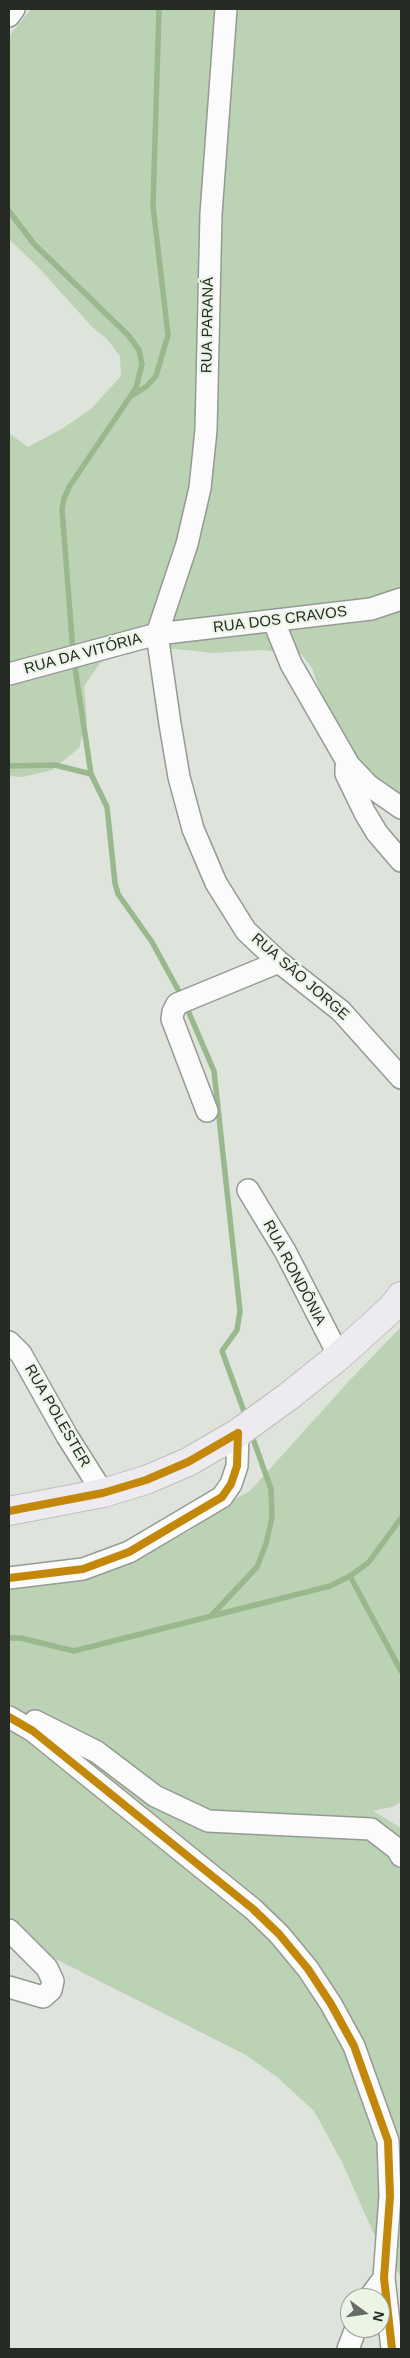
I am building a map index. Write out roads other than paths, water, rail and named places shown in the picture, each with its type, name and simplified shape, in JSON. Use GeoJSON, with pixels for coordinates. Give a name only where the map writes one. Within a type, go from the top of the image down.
{"type":"FeatureCollection","features":[{"type":"Feature","properties":{"kind":"main road"},"geometry":{"type":"LineString","coordinates":[[9,1511],[103,1493],[146,1480],[171,1469],[238,1433],[339,1356],[392,1308],[401,1296]]}},
{"type":"Feature","properties":{"kind":"street"},"geometry":{"type":"LineString","coordinates":[[9,16],[14,9]]}},
{"type":"Feature","properties":{"kind":"street","name":"RUA PARANÁ"},"geometry":{"type":"LineString","coordinates":[[157,634],[187,544],[200,488],[206,430],[211,214],[226,9]]}},
{"type":"Feature","properties":{"kind":"street","name":"RUA DOS CRAVOS"},"geometry":{"type":"LineString","coordinates":[[157,634],[274,622],[371,609],[401,599]]}},
{"type":"Feature","properties":{"kind":"street"},"geometry":{"type":"LineString","coordinates":[[274,622],[291,664],[344,757],[368,785],[401,808]]}},
{"type":"Feature","properties":{"kind":"street","name":"RUA DA VITÓRIA"},"geometry":{"type":"LineString","coordinates":[[9,674],[157,634]]}},
{"type":"Feature","properties":{"kind":"street","name":"RUA SÃO JORGE"},"geometry":{"type":"LineString","coordinates":[[157,634],[179,777],[193,829],[216,883],[246,931],[279,962],[341,1011],[401,1078]]}},
{"type":"Feature","properties":{"kind":"street"},"geometry":{"type":"LineString","coordinates":[[344,757],[346,774],[365,813],[377,833],[401,861]]}},
{"type":"Feature","properties":{"kind":"street"},"geometry":{"type":"LineString","coordinates":[[207,1111],[172,1019],[173,1012],[177,1004],[279,962]]}},
{"type":"Feature","properties":{"kind":"street","name":"RUA RONDÔNIA"},"geometry":{"type":"LineString","coordinates":[[248,1190],[285,1251],[339,1356]]}},
{"type":"Feature","properties":{"kind":"street","name":"RUA POLESTER"},"geometry":{"type":"LineString","coordinates":[[9,1342],[21,1354],[67,1436],[103,1493]]}},
{"type":"Feature","properties":{"kind":"street"},"geometry":{"type":"LineString","coordinates":[[9,1578],[83,1569],[129,1552],[222,1497],[231,1484],[237,1466],[238,1433]]}},
{"type":"Feature","properties":{"kind":"street"},"geometry":{"type":"LineString","coordinates":[[9,1706],[97,1752],[156,1796],[208,1821],[371,1829],[397,1849],[401,1856]]}},
{"type":"Feature","properties":{"kind":"street"},"geometry":{"type":"LineString","coordinates":[[9,1717],[33,1731],[253,1909],[279,1934],[312,1976],[354,2046],[388,2141],[390,2196],[384,2278],[392,2349]]}},
{"type":"Feature","properties":{"kind":"street"},"geometry":{"type":"LineString","coordinates":[[9,1930],[47,1968],[53,1981],[51,1990],[43,1997],[9,1987]]}},
{"type":"Feature","properties":{"kind":"street"},"geometry":{"type":"LineString","coordinates":[[376,2288],[384,2278]]}},
{"type":"Feature","properties":{"kind":"waterway"},"geometry":{"type":"LineString","coordinates":[[133,395],[147,386],[156,376],[168,335],[153,206],[159,9]]}},
{"type":"Feature","properties":{"kind":"waterway"},"geometry":{"type":"LineString","coordinates":[[9,211],[34,244],[128,335],[139,350],[142,364],[136,388],[69,487],[64,499],[62,509],[73,652]]}},
{"type":"Feature","properties":{"kind":"waterway"},"geometry":{"type":"LineString","coordinates":[[74,661],[91,774],[107,807],[115,883],[118,894],[152,942],[182,997]]}},
{"type":"Feature","properties":{"kind":"waterway"},"geometry":{"type":"LineString","coordinates":[[9,766],[55,765],[91,774]]}},
{"type":"Feature","properties":{"kind":"waterway"},"geometry":{"type":"LineString","coordinates":[[186,1006],[214,1071],[240,1311],[237,1330],[222,1351],[246,1417]]}},
{"type":"Feature","properties":{"kind":"waterway"},"geometry":{"type":"LineString","coordinates":[[212,1615],[257,1567],[266,1544],[272,1517],[271,1489],[251,1433]]}},
{"type":"Feature","properties":{"kind":"waterway"},"geometry":{"type":"LineString","coordinates":[[9,1638],[21,1638],[74,1651],[330,1586],[350,1576],[369,1562],[401,1518]]}},
{"type":"Feature","properties":{"kind":"waterway"},"geometry":{"type":"LineString","coordinates":[[350,1576],[401,1671]]}}]}
